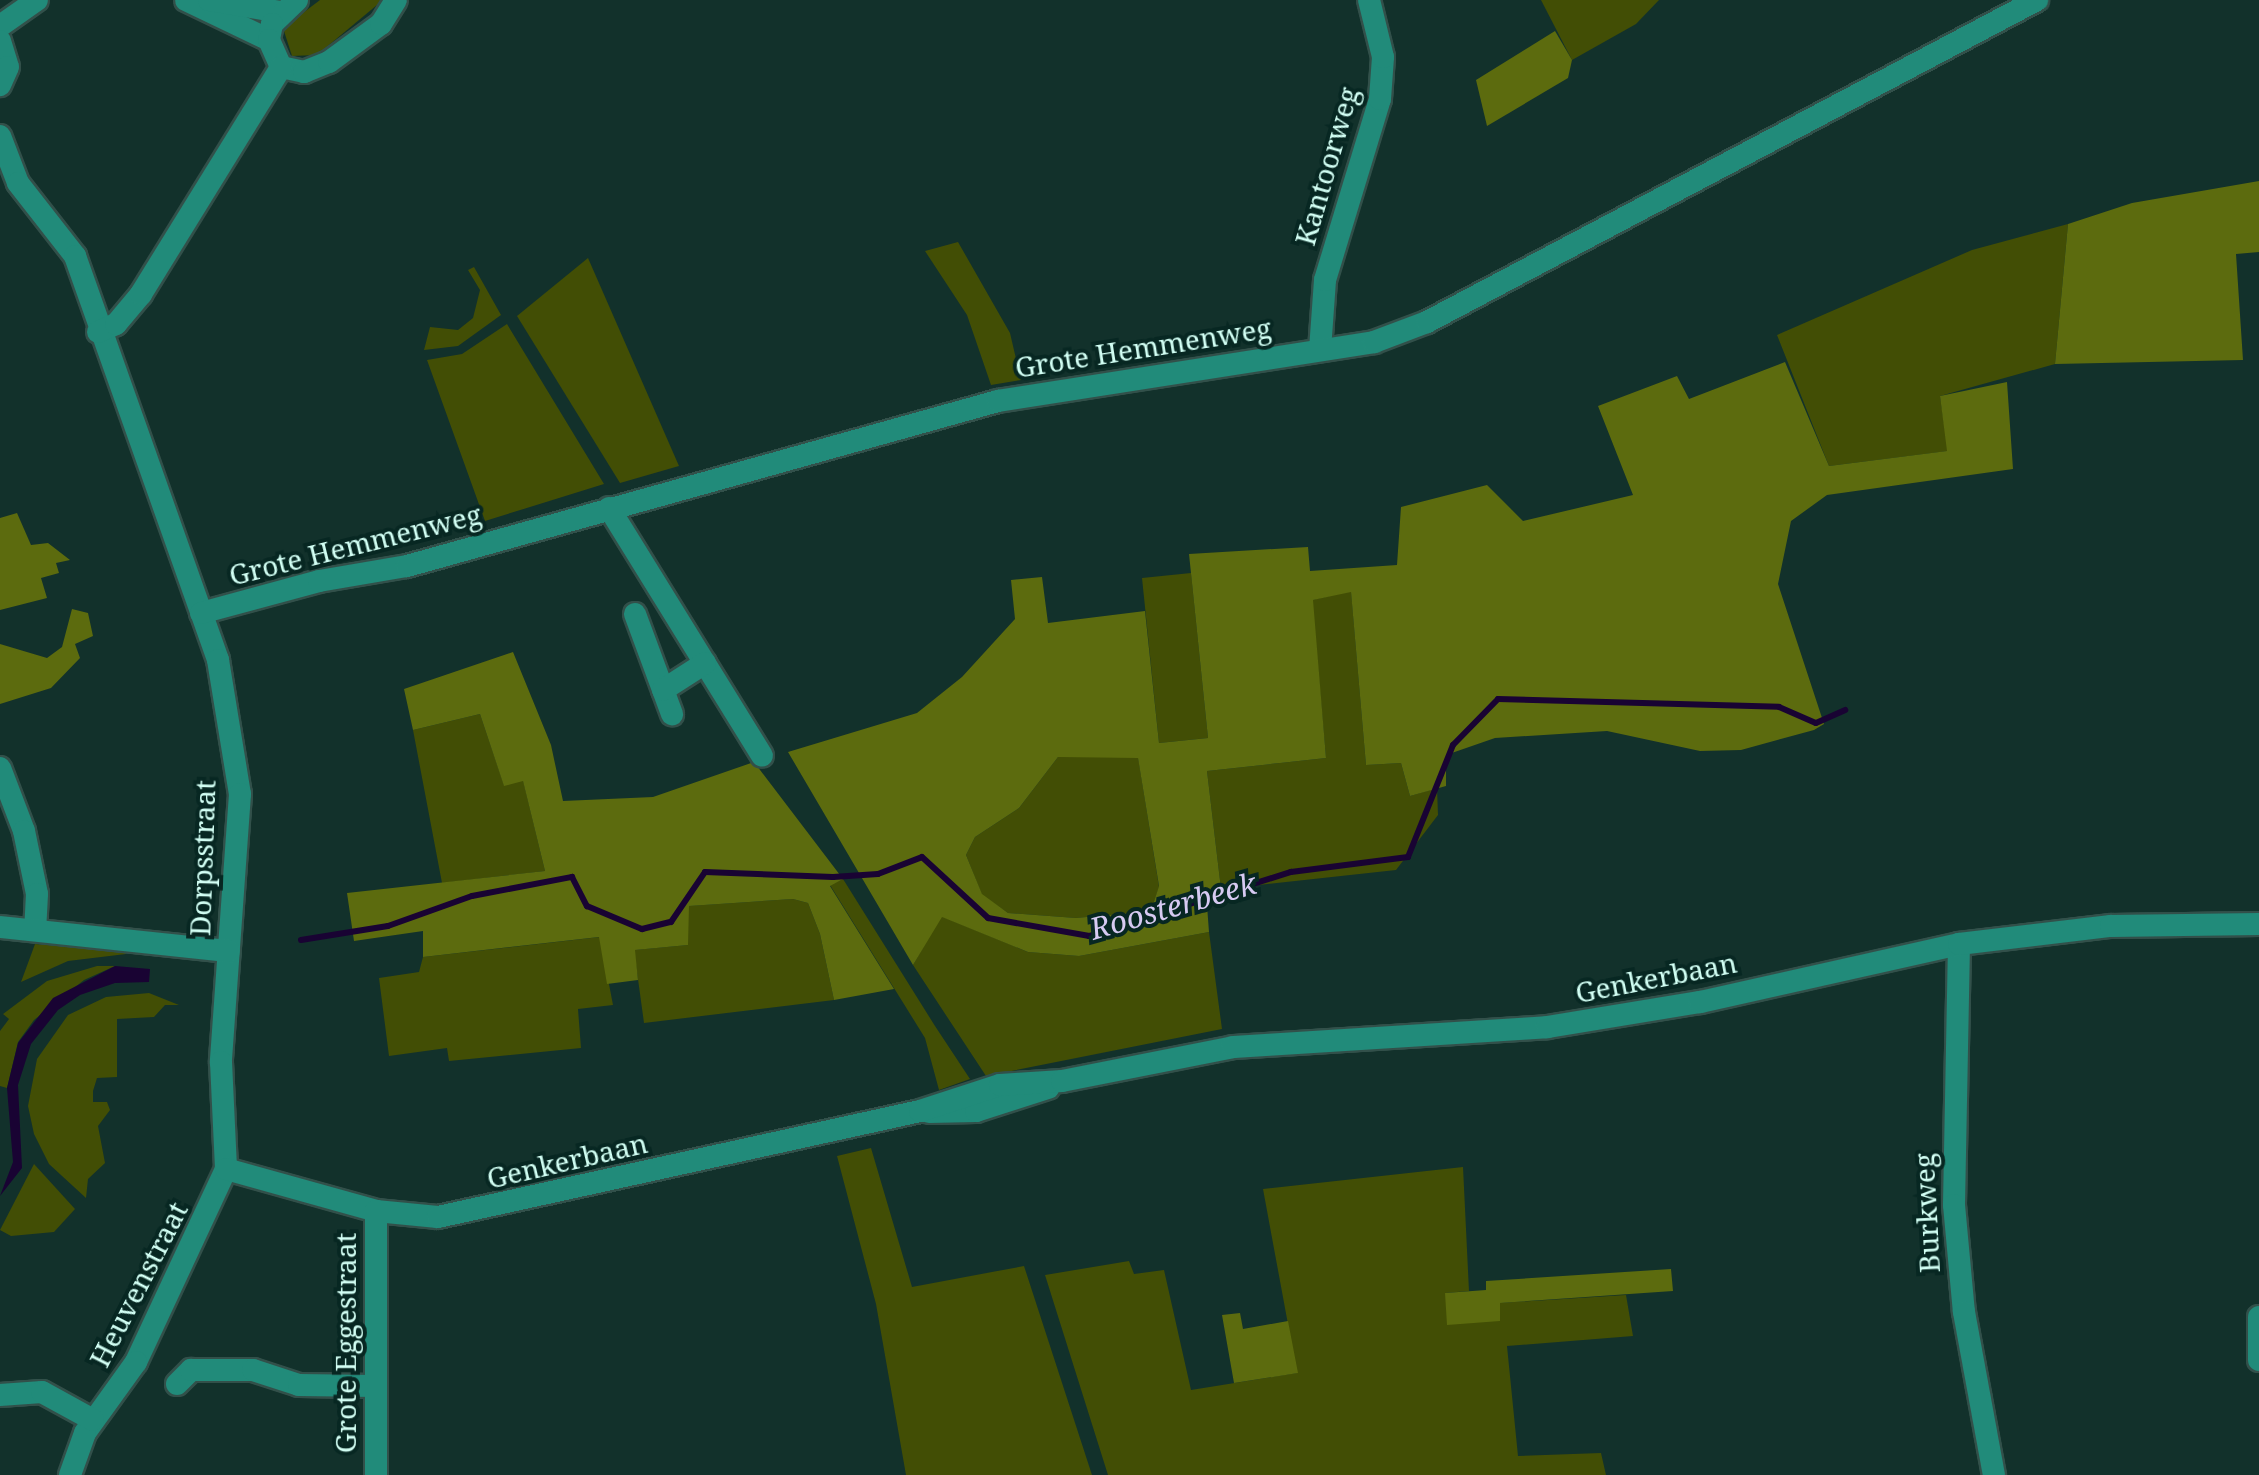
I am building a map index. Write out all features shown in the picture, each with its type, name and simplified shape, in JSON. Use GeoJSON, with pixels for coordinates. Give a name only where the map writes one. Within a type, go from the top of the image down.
{"type":"FeatureCollection","features":[{"type":"Feature","properties":{"kind":"street"},"geometry":{"type":"LineString","coordinates":[[0,26],[37,0]]}},
{"type":"Feature","properties":{"kind":"street"},"geometry":{"type":"LineString","coordinates":[[186,0],[268,40],[282,68]]}},
{"type":"Feature","properties":{"kind":"street"},"geometry":{"type":"LineString","coordinates":[[209,0],[289,6],[268,40]]}},
{"type":"Feature","properties":{"kind":"street"},"geometry":{"type":"LineString","coordinates":[[282,68],[304,72],[329,62],[381,24],[396,0]]}},
{"type":"Feature","properties":{"kind":"street","name":"Kantoorweg"},"geometry":{"type":"LineString","coordinates":[[1320,350],[1325,280],[1380,99],[1383,57],[1368,0]]}},
{"type":"Feature","properties":{"kind":"street","name":"Grote Hemmenweg"},"geometry":{"type":"LineString","coordinates":[[201,613],[319,581],[407,566],[998,401],[1374,342],[1427,322],[2038,0]]}},
{"type":"Feature","properties":{"kind":"street"},"geometry":{"type":"LineString","coordinates":[[0,40],[8,66],[0,85]]}},
{"type":"Feature","properties":{"kind":"street"},"geometry":{"type":"LineString","coordinates":[[98,332],[116,324],[141,294],[282,68]]}},
{"type":"Feature","properties":{"kind":"street","name":"Dorpsstraat"},"geometry":{"type":"LineString","coordinates":[[0,136],[18,183],[75,256],[98,332],[218,660],[240,794],[222,1062],[226,1169]]}},
{"type":"Feature","properties":{"kind":"street"},"geometry":{"type":"LineString","coordinates":[[608,508],[762,756]]}},
{"type":"Feature","properties":{"kind":"street"},"geometry":{"type":"LineString","coordinates":[[634,614],[672,714]]}},
{"type":"Feature","properties":{"kind":"street"},"geometry":{"type":"LineString","coordinates":[[663,690],[704,663]]}},
{"type":"Feature","properties":{"kind":"street"},"geometry":{"type":"LineString","coordinates":[[0,768],[24,832],[37,894],[34,929]]}},
{"type":"Feature","properties":{"kind":"street"},"geometry":{"type":"LineString","coordinates":[[0,830],[24,832]]}},
{"type":"Feature","properties":{"kind":"street","name":"Genkerbaan"},"geometry":{"type":"LineString","coordinates":[[226,1169],[376,1210],[458,1214],[920,1111],[976,1111],[1062,1081],[1233,1047],[1612,1018],[1959,944],[2111,926],[2259,924]]}},
{"type":"Feature","properties":{"kind":"street"},"geometry":{"type":"LineString","coordinates":[[0,927],[228,951]]}},
{"type":"Feature","properties":{"kind":"street","name":"Burkweg"},"geometry":{"type":"LineString","coordinates":[[1959,944],[1954,1205],[1964,1312],[1994,1475]]}},
{"type":"Feature","properties":{"kind":"street","name":"Heuvenstraat"},"geometry":{"type":"LineString","coordinates":[[70,1475],[93,1420],[136,1362],[226,1169]]}},
{"type":"Feature","properties":{"kind":"street","name":"Grote Eggestraat"},"geometry":{"type":"LineString","coordinates":[[376,1210],[376,1475]]}},
{"type":"Feature","properties":{"kind":"street"},"geometry":{"type":"LineString","coordinates":[[2259,1317],[2259,1360]]}},
{"type":"Feature","properties":{"kind":"street"},"geometry":{"type":"LineString","coordinates":[[176,1384],[191,1370],[253,1370],[299,1385],[375,1386]]}},
{"type":"Feature","properties":{"kind":"street"},"geometry":{"type":"LineString","coordinates":[[0,1395],[42,1392],[93,1420]]}},
{"type":"Feature","properties":{"kind":"green space"},"geometry":{"type":"Polygon","coordinates":[[[320,0],[383,0],[317,55],[292,56],[283,28],[320,0]]]}},
{"type":"Feature","properties":{"kind":"green space"},"geometry":{"type":"Polygon","coordinates":[[[1541,0],[1659,0],[1636,24],[1572,60],[1541,0]]]}},
{"type":"Feature","properties":{"kind":"green space"},"geometry":{"type":"Polygon","coordinates":[[[1555,31],[1572,60],[1568,78],[1487,126],[1476,80],[1555,31]]]}},
{"type":"Feature","properties":{"kind":"green space"},"geometry":{"type":"Polygon","coordinates":[[[2259,181],[2259,252],[2236,254],[2243,360],[2055,364],[2068,224],[2132,203],[2259,181]]]}},
{"type":"Feature","properties":{"kind":"green space"},"geometry":{"type":"Polygon","coordinates":[[[2068,224],[2055,364],[1940,396],[1948,451],[1829,466],[1777,335],[1972,250],[2068,224]]]}},
{"type":"Feature","properties":{"kind":"green space"},"geometry":{"type":"Polygon","coordinates":[[[958,242],[1010,333],[1021,380],[991,385],[967,315],[925,251],[958,242]]]}},
{"type":"Feature","properties":{"kind":"green space"},"geometry":{"type":"Polygon","coordinates":[[[588,258],[679,466],[620,483],[517,316],[588,258]]]}},
{"type":"Feature","properties":{"kind":"green space"},"geometry":{"type":"Polygon","coordinates":[[[474,267],[501,315],[458,346],[424,350],[430,327],[458,330],[473,318],[480,290],[468,270],[474,267]]]}},
{"type":"Feature","properties":{"kind":"green space"},"geometry":{"type":"Polygon","coordinates":[[[507,324],[604,484],[485,521],[427,360],[462,354],[507,324]]]}},
{"type":"Feature","properties":{"kind":"green space"},"geometry":{"type":"Polygon","coordinates":[[[1785,362],[1829,466],[1947,451],[1940,396],[2007,382],[2013,469],[1827,495],[1791,521],[1778,584],[1824,724],[1814,730],[1741,750],[1700,751],[1607,731],[1495,738],[1446,755],[1446,786],[1410,796],[1401,763],[1366,765],[1351,592],[1313,600],[1326,758],[1207,771],[1221,889],[1206,892],[1209,932],[1079,956],[1028,952],[942,917],[913,965],[788,752],[917,713],[962,677],[1015,619],[1011,580],[1042,577],[1048,623],[1145,611],[1159,743],[1208,738],[1189,554],[1308,547],[1310,571],[1397,565],[1401,507],[1487,485],[1523,521],[1633,495],[1598,406],[1677,376],[1689,399],[1785,362]],[[1058,757],[1019,808],[975,837],[966,855],[982,894],[1008,913],[1076,918],[1151,911],[1159,886],[1138,758],[1058,757]]]}},
{"type":"Feature","properties":{"kind":"green space"},"geometry":{"type":"Polygon","coordinates":[[[17,513],[31,545],[48,543],[70,560],[56,563],[59,573],[41,578],[47,598],[0,610],[0,518],[17,513]]]}},
{"type":"Feature","properties":{"kind":"green space"},"geometry":{"type":"Polygon","coordinates":[[[1191,573],[1208,738],[1159,743],[1142,578],[1191,573]]]}},
{"type":"Feature","properties":{"kind":"green space"},"geometry":{"type":"Polygon","coordinates":[[[1351,591],[1366,765],[1401,763],[1410,796],[1437,788],[1438,815],[1396,870],[1221,889],[1207,771],[1326,758],[1312,600],[1351,591]]]}},
{"type":"Feature","properties":{"kind":"green space"},"geometry":{"type":"Polygon","coordinates":[[[72,609],[88,613],[93,636],[75,644],[80,658],[51,688],[0,704],[0,644],[47,658],[62,647],[72,609]]]}},
{"type":"Feature","properties":{"kind":"green space"},"geometry":{"type":"Polygon","coordinates":[[[513,652],[551,745],[563,801],[653,797],[754,762],[843,879],[830,886],[894,989],[834,1000],[820,934],[808,903],[793,899],[689,906],[688,945],[635,950],[638,980],[607,984],[599,937],[423,957],[423,931],[354,941],[347,893],[545,871],[523,781],[504,786],[480,714],[413,730],[404,689],[513,652]]]}},
{"type":"Feature","properties":{"kind":"green space"},"geometry":{"type":"Polygon","coordinates":[[[480,714],[504,785],[523,780],[545,871],[442,883],[413,730],[480,714]]]}},
{"type":"Feature","properties":{"kind":"green space"},"geometry":{"type":"Polygon","coordinates":[[[1058,757],[1138,757],[1159,887],[1151,911],[1076,918],[1008,913],[982,895],[966,855],[975,837],[1019,808],[1058,757]]]}},
{"type":"Feature","properties":{"kind":"green space"},"geometry":{"type":"Polygon","coordinates":[[[843,879],[970,1079],[939,1090],[925,1038],[830,885],[843,879]]]}},
{"type":"Feature","properties":{"kind":"green space"},"geometry":{"type":"Polygon","coordinates":[[[793,899],[808,903],[820,934],[834,1000],[644,1023],[634,950],[688,945],[688,906],[793,899]]]}},
{"type":"Feature","properties":{"kind":"green space"},"geometry":{"type":"Polygon","coordinates":[[[941,916],[1028,952],[1079,956],[1209,932],[1222,1029],[986,1076],[913,965],[941,916]]]}},
{"type":"Feature","properties":{"kind":"green space"},"geometry":{"type":"Polygon","coordinates":[[[600,937],[613,1005],[578,1009],[581,1048],[449,1061],[447,1048],[389,1056],[379,978],[419,972],[423,957],[600,937]]]}},
{"type":"Feature","properties":{"kind":"green space"},"geometry":{"type":"Polygon","coordinates":[[[35,944],[126,954],[68,961],[21,982],[35,944]]]}},
{"type":"Feature","properties":{"kind":"green space"},"geometry":{"type":"Polygon","coordinates":[[[97,966],[115,966],[84,980],[34,1020],[18,1042],[7,1088],[0,1086],[0,1031],[9,1019],[3,1014],[47,981],[97,966]]]}},
{"type":"Feature","properties":{"kind":"green space"},"geometry":{"type":"Polygon","coordinates":[[[149,993],[179,1005],[165,1005],[154,1017],[117,1019],[117,1077],[97,1078],[93,1091],[93,1102],[107,1102],[110,1110],[98,1126],[105,1163],[88,1179],[86,1198],[49,1164],[34,1134],[28,1106],[37,1059],[68,1015],[106,997],[149,993]]]}},
{"type":"Feature","properties":{"kind":"green space"},"geometry":{"type":"Polygon","coordinates":[[[871,1148],[912,1287],[1024,1266],[1092,1475],[906,1475],[876,1304],[837,1156],[871,1148]]]}},
{"type":"Feature","properties":{"kind":"green space"},"geometry":{"type":"Polygon","coordinates":[[[34,1164],[75,1209],[54,1232],[11,1236],[0,1230],[34,1164]]]}},
{"type":"Feature","properties":{"kind":"green space"},"geometry":{"type":"Polygon","coordinates":[[[1463,1167],[1469,1291],[1445,1293],[1500,1321],[1499,1303],[1626,1295],[1633,1336],[1507,1346],[1518,1456],[1601,1453],[1606,1475],[1108,1475],[1045,1275],[1129,1261],[1134,1274],[1164,1270],[1191,1390],[1297,1373],[1263,1189],[1463,1167]]]}},
{"type":"Feature","properties":{"kind":"green space"},"geometry":{"type":"Polygon","coordinates":[[[1671,1269],[1673,1291],[1500,1303],[1500,1321],[1447,1325],[1445,1293],[1486,1290],[1486,1281],[1671,1269]]]}},
{"type":"Feature","properties":{"kind":"green space"},"geometry":{"type":"Polygon","coordinates":[[[1240,1313],[1243,1329],[1288,1321],[1298,1373],[1234,1383],[1222,1315],[1240,1313]]]}},
{"type":"Feature","properties":{"kind":"shaded area"},"geometry":{"type":"Polygon","coordinates":[[[115,966],[150,969],[149,982],[115,983],[80,995],[58,1010],[31,1044],[18,1085],[22,1168],[0,1196],[13,1162],[7,1088],[18,1043],[53,998],[115,966]]]}},
{"type":"Feature","properties":{"kind":"waterway","name":"Roosterbeek"},"geometry":{"type":"LineString","coordinates":[[301,940],[388,926],[472,896],[572,877],[587,906],[642,929],[671,922],[705,872],[833,877],[878,874],[922,857],[988,918],[1089,936],[1291,872],[1408,857],[1453,745],[1498,699],[1779,707],[1816,723],[1845,710]]}}]}
